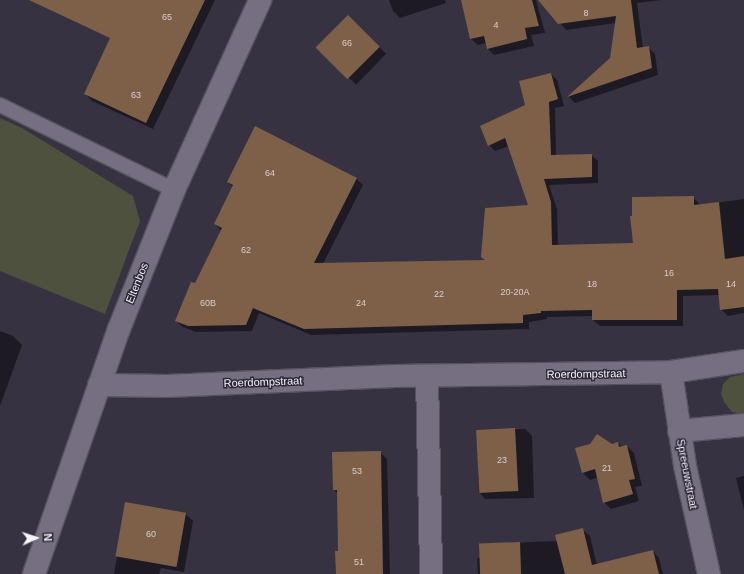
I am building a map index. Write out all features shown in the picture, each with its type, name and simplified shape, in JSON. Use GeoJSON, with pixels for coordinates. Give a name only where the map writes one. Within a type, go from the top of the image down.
{"type":"FeatureCollection","features":[{"type":"Feature","properties":{"kind":"street","name":"Eltenbos"},"geometry":{"type":"LineString","coordinates":[[34,574],[119,329],[174,190],[260,0]]}},
{"type":"Feature","properties":{"kind":"street","name":"Roerdompstraat"},"geometry":{"type":"LineString","coordinates":[[99,385],[167,386],[427,376],[671,372],[744,361]]}},
{"type":"Feature","properties":{"kind":"street","name":"Spreeuwstraat"},"geometry":{"type":"LineString","coordinates":[[671,372],[684,466],[709,574]]}},
{"type":"Feature","properties":{"kind":"street"},"geometry":{"type":"LineString","coordinates":[[427,376],[431,574]]}},
{"type":"Feature","properties":{"kind":"street"},"geometry":{"type":"LineString","coordinates":[[679,431],[744,425]]}},
{"type":"Feature","properties":{"kind":"lane"},"geometry":{"type":"LineString","coordinates":[[0,105],[174,190]]}},
{"type":"Feature","properties":{"kind":"green space"},"geometry":{"type":"Polygon","coordinates":[[[0,118],[22,128],[133,196],[140,221],[105,314],[0,271],[0,118]]]}},
{"type":"Feature","properties":{"kind":"green space"},"geometry":{"type":"Polygon","coordinates":[[[744,374],[744,414],[732,412],[724,402],[721,394],[723,384],[730,377],[744,374]]]}},
{"type":"Feature","properties":{"kind":"building"},"geometry":{"type":"Polygon","coordinates":[[[29,0],[205,0],[146,123],[84,94],[110,38],[29,0]]]}},
{"type":"Feature","properties":{"kind":"building"},"geometry":{"type":"Polygon","coordinates":[[[461,0],[532,0],[539,26],[525,28],[527,39],[487,49],[484,36],[470,39],[461,0]]]}},
{"type":"Feature","properties":{"kind":"building"},"geometry":{"type":"Polygon","coordinates":[[[538,0],[631,0],[637,48],[649,46],[652,68],[567,97],[610,58],[616,16],[558,24],[538,0]]]}},
{"type":"Feature","properties":{"kind":"building"},"geometry":{"type":"Polygon","coordinates":[[[348,15],[380,47],[347,79],[315,48],[348,15]]]}},
{"type":"Feature","properties":{"kind":"building"},"geometry":{"type":"Polygon","coordinates":[[[551,73],[558,99],[549,102],[551,155],[592,154],[592,177],[544,179],[551,202],[552,245],[633,243],[630,216],[632,216],[632,197],[694,196],[694,205],[719,202],[725,259],[744,256],[744,307],[720,310],[718,289],[677,290],[677,320],[592,320],[592,310],[541,311],[541,313],[523,315],[523,323],[304,329],[253,308],[246,325],[188,326],[175,321],[191,282],[195,283],[222,228],[214,224],[233,185],[227,182],[255,126],[357,178],[314,263],[485,260],[481,257],[485,208],[528,205],[505,138],[488,146],[480,126],[525,105],[519,81],[551,73]]]}},
{"type":"Feature","properties":{"kind":"building"},"geometry":{"type":"Polygon","coordinates":[[[515,428],[518,491],[479,493],[476,430],[515,428]]]}},
{"type":"Feature","properties":{"kind":"building"},"geometry":{"type":"Polygon","coordinates":[[[597,434],[612,444],[618,442],[619,447],[627,445],[635,479],[629,480],[633,494],[603,503],[595,469],[582,473],[575,448],[590,444],[597,434]]]}},
{"type":"Feature","properties":{"kind":"building"},"geometry":{"type":"Polygon","coordinates":[[[381,451],[383,574],[336,574],[335,551],[338,551],[337,490],[333,490],[332,452],[381,451]]]}},
{"type":"Feature","properties":{"kind":"building"},"geometry":{"type":"Polygon","coordinates":[[[125,502],[186,513],[177,567],[115,556],[125,502]]]}},
{"type":"Feature","properties":{"kind":"building"},"geometry":{"type":"Polygon","coordinates":[[[583,528],[592,565],[653,550],[659,574],[565,574],[555,535],[583,528]]]}},
{"type":"Feature","properties":{"kind":"building"},"geometry":{"type":"Polygon","coordinates":[[[520,542],[521,574],[480,574],[479,543],[520,542]]]}}]}
